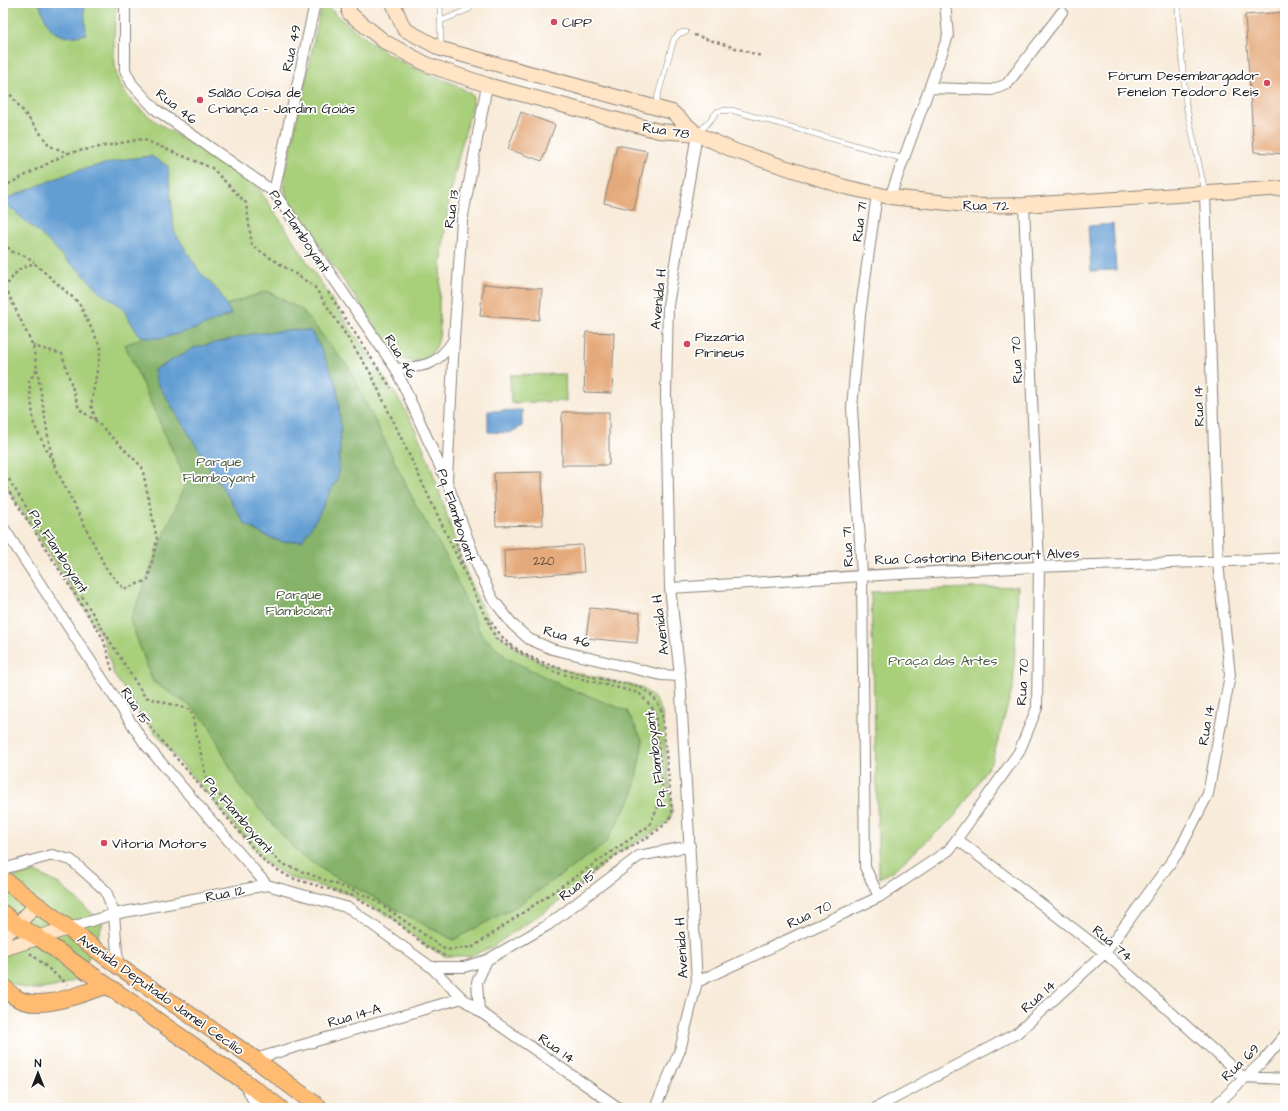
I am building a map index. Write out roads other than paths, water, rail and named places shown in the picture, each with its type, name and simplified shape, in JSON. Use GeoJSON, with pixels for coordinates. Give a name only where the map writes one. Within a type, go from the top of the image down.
{"type":"FeatureCollection","features":[{"type":"Feature","properties":{"kind":"main road","name":"Rua 78"},"geometry":{"type":"LineString","coordinates":[[349,3],[350,13],[385,42],[428,65],[487,84],[659,131],[697,134]]}},
{"type":"Feature","properties":{"kind":"main road","name":"Rua 78"},"geometry":{"type":"LineString","coordinates":[[393,3],[404,29],[441,49],[654,106],[672,112],[697,134]]}},
{"type":"Feature","properties":{"kind":"main road","name":"Rua 72"},"geometry":{"type":"LineString","coordinates":[[697,134],[735,151],[845,187],[883,196],[977,206],[1024,205],[1285,188]]}},
{"type":"Feature","properties":{"kind":"main road","name":"Avenida Deputado Jamel Cecílio"},"geometry":{"type":"LineString","coordinates":[[3,879],[118,966],[255,1059],[320,1108]]}},
{"type":"Feature","properties":{"kind":"main road"},"geometry":{"type":"LineString","coordinates":[[3,936],[17,925],[37,904]]}},
{"type":"Feature","properties":{"kind":"main road","name":"Avenida Deputado Jamel Cecílio"},"geometry":{"type":"LineString","coordinates":[[3,913],[17,925],[39,938],[106,986],[244,1080],[280,1108]]}},
{"type":"Feature","properties":{"kind":"main road","name":"Rua 12"},"geometry":{"type":"LineString","coordinates":[[3,949],[68,928]]}},
{"type":"Feature","properties":{"kind":"main road"},"geometry":{"type":"LineString","coordinates":[[3,986],[15,998],[36,1004],[54,1001],[106,986]]}},
{"type":"Feature","properties":{"kind":"street","name":"Rua 46"},"geometry":{"type":"LineString","coordinates":[[125,3],[126,70],[132,84],[155,109],[274,192],[396,369],[447,482],[478,567],[492,598],[513,625],[529,639],[552,649],[661,675],[680,676]]}},
{"type":"Feature","properties":{"kind":"street","name":"Rua 49"},"geometry":{"type":"LineString","coordinates":[[274,192],[315,3]]}},
{"type":"Feature","properties":{"kind":"street","name":"Rua 71"},"geometry":{"type":"LineString","coordinates":[[878,897],[865,867],[862,575],[852,408],[860,315],[883,196],[904,159],[948,36],[946,3]]}},
{"type":"Feature","properties":{"kind":"street"},"geometry":{"type":"LineString","coordinates":[[930,88],[992,90],[1007,84],[1062,12]]}},
{"type":"Feature","properties":{"kind":"street","name":"Rua 13"},"geometry":{"type":"LineString","coordinates":[[447,482],[454,339],[462,221],[487,84]]}},
{"type":"Feature","properties":{"kind":"street","name":"Avenida H"},"geometry":{"type":"LineString","coordinates":[[655,1108],[680,1050],[697,982],[680,676],[670,588],[666,393],[668,305],[697,134]]}},
{"type":"Feature","properties":{"kind":"street","name":"Rua 14"},"geometry":{"type":"LineString","coordinates":[[876,1108],[1018,1033],[1105,953],[1179,851],[1208,794],[1230,675],[1218,563],[1205,194]]}},
{"type":"Feature","properties":{"kind":"street","name":"Rua 70"},"geometry":{"type":"LineString","coordinates":[[697,982],[878,897],[949,850],[1019,752],[1036,708],[1039,566],[1024,205]]}},
{"type":"Feature","properties":{"kind":"street"},"geometry":{"type":"LineString","coordinates":[[396,369],[429,365],[444,354],[454,339]]}},
{"type":"Feature","properties":{"kind":"street","name":"Rua 15"},"geometry":{"type":"LineString","coordinates":[[4,532],[144,744],[267,885]]}},
{"type":"Feature","properties":{"kind":"street","name":"Rua Castorina Bitencourt Alves"},"geometry":{"type":"LineString","coordinates":[[670,588],[862,575],[1039,566],[1218,563],[1285,558]]}},
{"type":"Feature","properties":{"kind":"street","name":"Rua 74"},"geometry":{"type":"LineString","coordinates":[[957,839],[1105,953],[1243,1077]]}},
{"type":"Feature","properties":{"kind":"street","name":"Rua 15"},"geometry":{"type":"LineString","coordinates":[[431,967],[464,967],[487,960],[548,925],[639,856],[690,846]]}},
{"type":"Feature","properties":{"kind":"street"},"geometry":{"type":"LineString","coordinates":[[3,869],[52,855],[70,860],[106,891],[114,914],[118,966]]}},
{"type":"Feature","properties":{"kind":"street","name":"Rua 12"},"geometry":{"type":"LineString","coordinates":[[68,928],[114,914],[267,885],[349,908],[431,967]]}},
{"type":"Feature","properties":{"kind":"street"},"geometry":{"type":"LineString","coordinates":[[479,1011],[477,982],[487,960]]}},
{"type":"Feature","properties":{"kind":"street"},"geometry":{"type":"LineString","coordinates":[[431,967],[462,998]]}},
{"type":"Feature","properties":{"kind":"street","name":"Rua 14"},"geometry":{"type":"LineString","coordinates":[[462,998],[618,1108]]}},
{"type":"Feature","properties":{"kind":"street","name":"Rua 14-A"},"geometry":{"type":"LineString","coordinates":[[255,1059],[462,998]]}},
{"type":"Feature","properties":{"kind":"street","name":"Rua 69"},"geometry":{"type":"LineString","coordinates":[[1212,1108],[1243,1077],[1263,1061],[1285,1035]]}},
{"type":"Feature","properties":{"kind":"street"},"geometry":{"type":"LineString","coordinates":[[1243,1077],[1285,1079]]}},
{"type":"Feature","properties":{"kind":"street"},"geometry":{"type":"LineString","coordinates":[[244,1080],[257,1108]]}},
{"type":"Feature","properties":{"kind":"lane"},"geometry":{"type":"LineString","coordinates":[[440,3],[441,49]]}},
{"type":"Feature","properties":{"kind":"lane"},"geometry":{"type":"LineString","coordinates":[[441,21],[469,9],[472,3]]}},
{"type":"Feature","properties":{"kind":"lane"},"geometry":{"type":"LineString","coordinates":[[1179,3],[1178,13],[1186,105],[1205,194]]}},
{"type":"Feature","properties":{"kind":"lane"},"geometry":{"type":"LineString","coordinates":[[654,106],[674,39],[680,34],[686,32]]}},
{"type":"Feature","properties":{"kind":"lane"},"geometry":{"type":"LineString","coordinates":[[697,134],[718,111],[731,110],[904,159]]}},
{"type":"Feature","properties":{"kind":"water"},"geometry":{"type":"Polygon","coordinates":[[[39,3],[84,3],[86,34],[67,36],[54,32],[46,20],[39,3]]]}},
{"type":"Feature","properties":{"kind":"water"},"geometry":{"type":"Polygon","coordinates":[[[151,156],[168,166],[174,231],[199,271],[220,293],[231,314],[195,329],[163,338],[147,338],[138,334],[122,307],[101,293],[78,269],[67,261],[47,240],[6,204],[10,197],[75,171],[126,159],[151,156]]]}},
{"type":"Feature","properties":{"kind":"water"},"geometry":{"type":"Polygon","coordinates":[[[1113,224],[1116,270],[1091,271],[1088,226],[1113,224]]]}},
{"type":"Feature","properties":{"kind":"water"},"geometry":{"type":"Polygon","coordinates":[[[295,330],[311,331],[324,355],[337,386],[341,428],[338,477],[318,516],[302,541],[282,542],[264,535],[245,524],[156,381],[154,370],[194,348],[252,334],[295,330]]]}},
{"type":"Feature","properties":{"kind":"water"},"geometry":{"type":"Polygon","coordinates":[[[522,410],[522,426],[510,433],[488,432],[488,411],[522,410]]]}},
{"type":"Feature","properties":{"kind":"place","name":"CIPP"},"geometry":{"type":"Point","coordinates":[554,22]}},
{"type":"Feature","properties":{"kind":"place","name":"Fórum Desembargador Fenelon Teodoro Reis"},"geometry":{"type":"Point","coordinates":[1267,83]}},
{"type":"Feature","properties":{"kind":"place","name":"Salão Coisa de Criança - Jardim Goiás"},"geometry":{"type":"Point","coordinates":[200,100]}},
{"type":"Feature","properties":{"kind":"place","name":"Pizzaria Pirineus"},"geometry":{"type":"Point","coordinates":[687,344]}},
{"type":"Feature","properties":{"kind":"place","name":"Vitoria Motors"},"geometry":{"type":"Point","coordinates":[104,843]}},
{"type":"Feature","properties":{"kind":"park label","name":"Parque Flamboyant"},"geometry":{"type":"Point","coordinates":[219,470]}},
{"type":"Feature","properties":{"kind":"park label","name":"Parque Flamboiant"},"geometry":{"type":"Point","coordinates":[299,602]}},
{"type":"Feature","properties":{"kind":"park label","name":"Praça das Artes"},"geometry":{"type":"Point","coordinates":[943,660]}}]}
